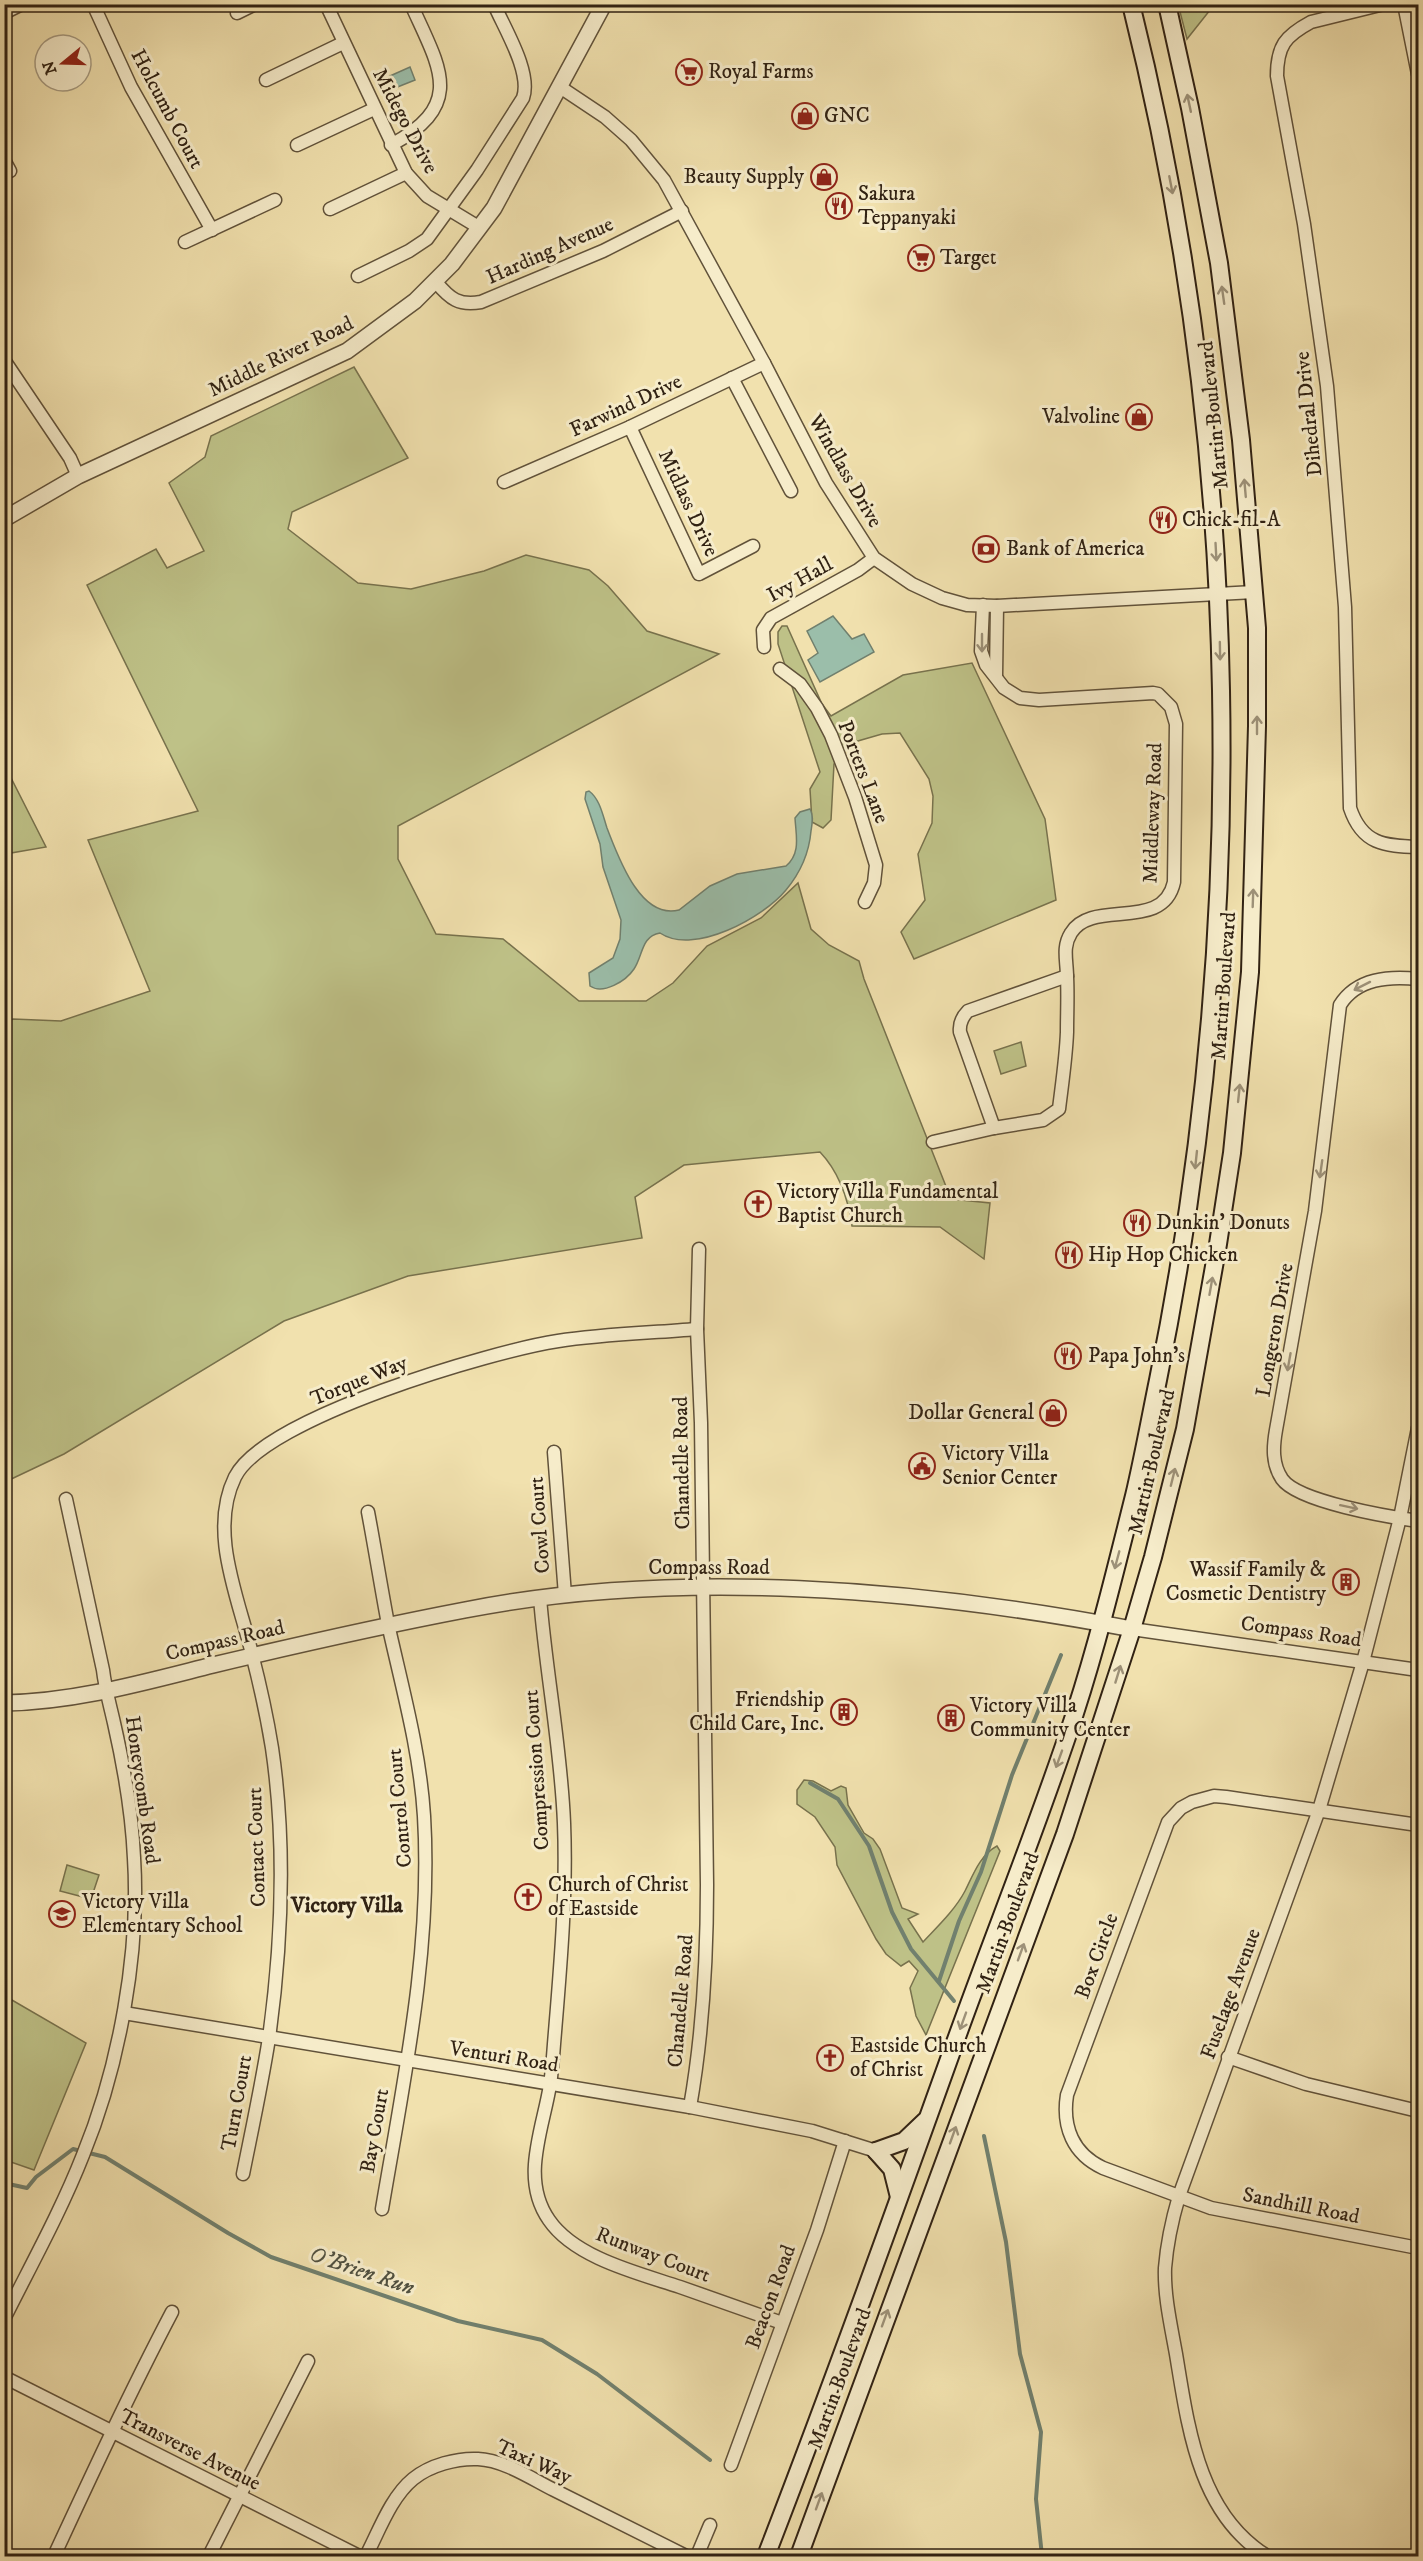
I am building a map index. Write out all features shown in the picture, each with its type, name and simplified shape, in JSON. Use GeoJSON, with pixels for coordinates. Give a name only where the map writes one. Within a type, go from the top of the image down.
{"type":"FeatureCollection","features":[{"type":"Feature","properties":{"kind":"main road","name":"Martin Boulevard"},"geometry":{"type":"LineString","coordinates":[[766,2556],[929,2118],[1078,1704],[1136,1489],[1171,1316],[1194,1174],[1210,1031],[1220,893],[1222,759],[1218,593],[1212,492],[1187,285],[1172,191],[1131,4]]}},
{"type":"Feature","properties":{"kind":"main road","name":"Martin Boulevard"},"geometry":{"type":"LineString","coordinates":[[799,2556],[1065,1834],[1132,1629],[1154,1557],[1185,1429],[1217,1255],[1232,1153],[1250,972],[1257,726],[1257,628],[1240,428],[1219,263],[1190,108],[1167,4]]}},
{"type":"Feature","properties":{"kind":"main road"},"geometry":{"type":"LineString","coordinates":[[899,2197],[892,2169],[876,2151],[904,2141],[929,2118]]}},
{"type":"Feature","properties":{"kind":"street"},"geometry":{"type":"LineString","coordinates":[[4,13],[22,4]]}},
{"type":"Feature","properties":{"kind":"street","name":"Holcumb Court"},"geometry":{"type":"LineString","coordinates":[[93,4],[131,87],[212,230]]}},
{"type":"Feature","properties":{"kind":"street"},"geometry":{"type":"LineString","coordinates":[[237,13],[255,4]]}},
{"type":"Feature","properties":{"kind":"street","name":"Midego Drive"},"geometry":{"type":"LineString","coordinates":[[326,4],[406,173],[419,189],[480,228]]}},
{"type":"Feature","properties":{"kind":"street"},"geometry":{"type":"LineString","coordinates":[[391,145],[412,134],[422,125],[435,106],[441,87],[440,70],[411,4]]}},
{"type":"Feature","properties":{"kind":"street"},"geometry":{"type":"LineString","coordinates":[[358,276],[421,244],[450,209],[512,117],[526,88],[524,72],[494,4]]}},
{"type":"Feature","properties":{"kind":"street","name":"Middle River Road"},"geometry":{"type":"LineString","coordinates":[[4,519],[78,476],[304,374],[347,351],[395,318],[436,282],[480,228],[509,183],[604,4]]}},
{"type":"Feature","properties":{"kind":"street","name":"Dihedral Drive"},"geometry":{"type":"LineString","coordinates":[[1384,4],[1311,22],[1300,28],[1284,41],[1279,51],[1277,75],[1304,224],[1327,386],[1345,608],[1350,808],[1360,829],[1374,841],[1391,846],[1419,847]]}},
{"type":"Feature","properties":{"kind":"street"},"geometry":{"type":"LineString","coordinates":[[1404,4],[1419,74]]}},
{"type":"Feature","properties":{"kind":"street"},"geometry":{"type":"LineString","coordinates":[[266,80],[343,44]]}},
{"type":"Feature","properties":{"kind":"street","name":"Windlass Drive"},"geometry":{"type":"LineString","coordinates":[[560,87],[605,117],[631,140],[661,175],[764,363],[826,483],[874,558],[912,584],[942,598],[967,604],[997,606],[1254,592]]}},
{"type":"Feature","properties":{"kind":"street"},"geometry":{"type":"LineString","coordinates":[[297,144],[374,109]]}},
{"type":"Feature","properties":{"kind":"street"},"geometry":{"type":"LineString","coordinates":[[330,209],[406,173]]}},
{"type":"Feature","properties":{"kind":"street"},"geometry":{"type":"LineString","coordinates":[[185,242],[275,200]]}},
{"type":"Feature","properties":{"kind":"street","name":"Harding Avenue"},"geometry":{"type":"LineString","coordinates":[[436,282],[453,301],[461,304],[481,302],[603,251],[682,211]]}},
{"type":"Feature","properties":{"kind":"street"},"geometry":{"type":"LineString","coordinates":[[4,360],[70,458],[78,476]]}},
{"type":"Feature","properties":{"kind":"street","name":"Farwind Drive"},"geometry":{"type":"LineString","coordinates":[[504,482],[630,427],[764,363]]}},
{"type":"Feature","properties":{"kind":"street"},"geometry":{"type":"LineString","coordinates":[[732,378],[791,491]]}},
{"type":"Feature","properties":{"kind":"street","name":"Midlass Drive"},"geometry":{"type":"LineString","coordinates":[[630,427],[699,574],[753,546]]}},
{"type":"Feature","properties":{"kind":"street","name":"Ivy Hall"},"geometry":{"type":"LineString","coordinates":[[764,647],[763,630],[771,618],[858,570],[874,558]]}},
{"type":"Feature","properties":{"kind":"street","name":"Middleway Road"},"geometry":{"type":"LineString","coordinates":[[983,605],[981,651],[986,665],[1004,688],[1020,698],[1158,694],[1171,707],[1174,715],[1175,810],[1172,890],[1156,908],[1092,919],[1075,927],[1067,941],[1064,953],[1067,976],[1066,1034],[1059,1109],[1051,1117],[1043,1120],[994,1128]]}},
{"type":"Feature","properties":{"kind":"street"},"geometry":{"type":"LineString","coordinates":[[996,675],[997,606]]}},
{"type":"Feature","properties":{"kind":"street","name":"Porters Lane"},"geometry":{"type":"LineString","coordinates":[[780,669],[800,684],[817,708],[831,735],[855,797],[876,865],[874,883],[865,902]]}},
{"type":"Feature","properties":{"kind":"street"},"geometry":{"type":"LineString","coordinates":[[933,1142],[994,1128],[960,1032],[962,1017],[969,1011],[1067,976]]}},
{"type":"Feature","properties":{"kind":"street","name":"Longeron Drive"},"geometry":{"type":"LineString","coordinates":[[1419,979],[1384,978],[1362,984],[1344,998],[1340,1005],[1315,1211],[1274,1445],[1278,1471],[1290,1487],[1319,1499],[1419,1521]]}},
{"type":"Feature","properties":{"kind":"street","name":"Chandelle Road"},"geometry":{"type":"LineString","coordinates":[[690,2107],[701,2023],[707,1946],[704,1589],[697,1329],[699,1250]]}},
{"type":"Feature","properties":{"kind":"street","name":"Torque Way"},"geometry":{"type":"LineString","coordinates":[[253,1656],[225,1542],[226,1502],[235,1476],[242,1466],[271,1442],[297,1428],[393,1386],[460,1363],[557,1341],[697,1329]]}},
{"type":"Feature","properties":{"kind":"street","name":"Fuselage Avenue"},"geometry":{"type":"LineString","coordinates":[[1267,2556],[1241,2535],[1224,2513],[1205,2480],[1192,2442],[1166,2289],[1167,2247],[1179,2196],[1319,1810],[1363,1662],[1400,1518],[1419,1428]]}},
{"type":"Feature","properties":{"kind":"street","name":"Cowl Court"},"geometry":{"type":"LineString","coordinates":[[555,1452],[565,1595]]}},
{"type":"Feature","properties":{"kind":"street","name":"Honeycomb Road"},"geometry":{"type":"LineString","coordinates":[[4,2319],[83,2156],[108,2080],[124,2013],[134,1925],[134,1858],[123,1770],[66,1499]]}},
{"type":"Feature","properties":{"kind":"street","name":"Control Court"},"geometry":{"type":"LineString","coordinates":[[368,1512],[414,1741],[424,1824],[425,1885],[416,2012],[409,2061]]}},
{"type":"Feature","properties":{"kind":"street","name":"Compass Road"},"geometry":{"type":"LineString","coordinates":[[4,1703],[106,1691],[389,1625],[468,1609],[565,1595],[643,1589],[793,1589],[923,1599],[1049,1614],[1132,1629],[1419,1670]]}},
{"type":"Feature","properties":{"kind":"street","name":"Compression Court"},"geometry":{"type":"LineString","coordinates":[[540,1598],[564,1823],[563,1916],[551,2084]]}},
{"type":"Feature","properties":{"kind":"street","name":"Contact Court"},"geometry":{"type":"LineString","coordinates":[[253,1656],[272,1747],[280,1845],[277,1953],[269,2038]]}},
{"type":"Feature","properties":{"kind":"street","name":"Box Circle"},"geometry":{"type":"LineString","coordinates":[[1179,2196],[1103,2168],[1086,2159],[1067,2130],[1064,2110],[1067,2095],[1168,1822],[1192,1802],[1214,1796],[1419,1824]]}},
{"type":"Feature","properties":{"kind":"street","name":"Venturi Road"},"geometry":{"type":"LineString","coordinates":[[124,2013],[690,2107],[812,2131],[876,2151]]}},
{"type":"Feature","properties":{"kind":"street","name":"Turn Court"},"geometry":{"type":"LineString","coordinates":[[243,2174],[269,2038]]}},
{"type":"Feature","properties":{"kind":"street"},"geometry":{"type":"LineString","coordinates":[[1228,2057],[1306,2084],[1419,2111]]}},
{"type":"Feature","properties":{"kind":"street","name":"Bay Court"},"geometry":{"type":"LineString","coordinates":[[382,2208],[409,2061]]}},
{"type":"Feature","properties":{"kind":"street","name":"Runway Court"},"geometry":{"type":"LineString","coordinates":[[551,2084],[535,2164],[534,2182],[541,2208],[562,2236],[587,2252],[628,2270],[782,2324]]}},
{"type":"Feature","properties":{"kind":"street","name":"Beacon Road"},"geometry":{"type":"LineString","coordinates":[[731,2464],[819,2224],[844,2141]]}},
{"type":"Feature","properties":{"kind":"street","name":"Sandhill Road"},"geometry":{"type":"LineString","coordinates":[[1179,2196],[1203,2205],[1247,2216],[1419,2248]]}},
{"type":"Feature","properties":{"kind":"street"},"geometry":{"type":"LineString","coordinates":[[54,2556],[119,2415],[172,2312]]}},
{"type":"Feature","properties":{"kind":"street"},"geometry":{"type":"LineString","coordinates":[[209,2556],[308,2361]]}},
{"type":"Feature","properties":{"kind":"street","name":"Transverse Avenue"},"geometry":{"type":"LineString","coordinates":[[4,2377],[358,2556]]}},
{"type":"Feature","properties":{"kind":"street","name":"Taxi Way"},"geometry":{"type":"LineString","coordinates":[[366,2556],[398,2495],[416,2476],[440,2465],[479,2459],[498,2463],[686,2556]]}},
{"type":"Feature","properties":{"kind":"street"},"geometry":{"type":"LineString","coordinates":[[697,2556],[710,2525]]}},
{"type":"Feature","properties":{"kind":"green space"},"geometry":{"type":"Polygon","coordinates":[[[1178,4],[1214,4],[1187,39],[1178,4]]]}},
{"type":"Feature","properties":{"kind":"green space"},"geometry":{"type":"Polygon","coordinates":[[[354,367],[408,458],[292,512],[288,529],[358,583],[411,589],[484,571],[526,555],[589,570],[608,586],[647,631],[719,654],[398,826],[398,859],[436,934],[503,939],[579,1001],[646,1001],[673,983],[707,946],[761,918],[798,883],[811,929],[829,945],[859,961],[864,979],[951,1199],[990,1203],[984,1259],[940,1227],[852,1226],[842,1186],[820,1152],[684,1165],[635,1197],[642,1238],[408,1276],[284,1321],[64,1454],[5,1482],[4,1023],[13,1019],[61,1021],[150,991],[88,840],[198,811],[87,585],[156,549],[167,568],[204,551],[169,483],[205,457],[211,436],[354,367]]]}},
{"type":"Feature","properties":{"kind":"green space"},"geometry":{"type":"Polygon","coordinates":[[[782,626],[787,626],[822,704],[831,716],[903,675],[972,663],[1045,819],[1056,900],[914,959],[901,932],[925,900],[918,854],[932,823],[933,796],[929,779],[900,733],[882,734],[851,743],[834,764],[831,820],[823,828],[812,822],[810,789],[820,772],[778,644],[778,632],[782,626]]]}},
{"type":"Feature","properties":{"kind":"green space"},"geometry":{"type":"Polygon","coordinates":[[[5,766],[46,847],[5,854],[5,766]]]}},
{"type":"Feature","properties":{"kind":"green space"},"geometry":{"type":"Polygon","coordinates":[[[1021,1042],[1026,1066],[1001,1074],[994,1051],[1021,1042]]]}},
{"type":"Feature","properties":{"kind":"green space"},"geometry":{"type":"Polygon","coordinates":[[[804,1780],[813,1781],[831,1791],[841,1786],[846,1788],[848,1805],[864,1833],[873,1839],[880,1849],[902,1908],[918,1914],[908,1919],[923,1942],[956,1905],[986,1855],[997,1846],[1000,1851],[926,2035],[916,2016],[910,1988],[918,1971],[909,1961],[901,1966],[886,1954],[876,1939],[837,1865],[835,1847],[815,1817],[797,1804],[797,1790],[804,1780]]]}},
{"type":"Feature","properties":{"kind":"green space"},"geometry":{"type":"Polygon","coordinates":[[[67,1865],[99,1875],[91,1899],[60,1891],[67,1865]]]}},
{"type":"Feature","properties":{"kind":"green space"},"geometry":{"type":"Polygon","coordinates":[[[5,1996],[86,2043],[34,2170],[5,2160],[5,1996]]]}},
{"type":"Feature","properties":{"kind":"shaded area"},"geometry":{"type":"Polygon","coordinates":[[[410,67],[415,80],[395,88],[390,76],[410,67]]]}},
{"type":"Feature","properties":{"kind":"shaded area"},"geometry":{"type":"Polygon","coordinates":[[[833,616],[852,639],[864,634],[874,652],[820,682],[808,660],[818,653],[807,631],[833,616]]]}},
{"type":"Feature","properties":{"kind":"shaded area"},"geometry":{"type":"Polygon","coordinates":[[[589,791],[598,803],[617,854],[632,883],[653,905],[665,910],[679,910],[710,886],[737,874],[786,866],[796,850],[795,818],[800,812],[810,809],[812,820],[808,847],[800,869],[786,890],[762,911],[745,922],[709,937],[691,940],[674,939],[660,933],[654,935],[646,942],[637,964],[626,978],[608,988],[595,988],[590,986],[589,973],[613,958],[620,939],[621,920],[603,867],[600,844],[585,799],[586,792],[589,791]]]}},
{"type":"Feature","properties":{"kind":"waterway"},"geometry":{"type":"LineString","coordinates":[[939,1981],[959,1921],[981,1872],[1012,1775],[1061,1655]]}},
{"type":"Feature","properties":{"kind":"waterway"},"geometry":{"type":"LineString","coordinates":[[810,1783],[838,1799],[869,1846],[892,1912],[911,1949],[954,2001]]}},
{"type":"Feature","properties":{"kind":"waterway"},"geometry":{"type":"LineString","coordinates":[[984,2136],[1006,2242],[1020,2354],[1041,2432],[1036,2499],[1042,2556]]}},
{"type":"Feature","properties":{"kind":"waterway","name":"O'Brien Run"},"geometry":{"type":"LineString","coordinates":[[4,2183],[27,2188],[36,2177],[73,2149],[105,2157],[271,2257],[458,2321],[542,2340],[597,2374],[710,2460]]}},
{"type":"Feature","properties":{"kind":"place","name":"Royal Farms"},"geometry":{"type":"Point","coordinates":[689,72]}},
{"type":"Feature","properties":{"kind":"place","name":"GNC"},"geometry":{"type":"Point","coordinates":[805,116]}},
{"type":"Feature","properties":{"kind":"place","name":"Beauty Supply"},"geometry":{"type":"Point","coordinates":[824,177]}},
{"type":"Feature","properties":{"kind":"place","name":"Sakura Teppanyaki"},"geometry":{"type":"Point","coordinates":[839,206]}},
{"type":"Feature","properties":{"kind":"place","name":"Target"},"geometry":{"type":"Point","coordinates":[921,258]}},
{"type":"Feature","properties":{"kind":"place","name":"Valvoline"},"geometry":{"type":"Point","coordinates":[1139,417]}},
{"type":"Feature","properties":{"kind":"place","name":"Chick-fil-A"},"geometry":{"type":"Point","coordinates":[1163,520]}},
{"type":"Feature","properties":{"kind":"place","name":"Bank of America"},"geometry":{"type":"Point","coordinates":[986,549]}},
{"type":"Feature","properties":{"kind":"place","name":"Victory Villa Fundamental Baptist Church"},"geometry":{"type":"Point","coordinates":[758,1204]}},
{"type":"Feature","properties":{"kind":"place","name":"Dunkin' Donuts"},"geometry":{"type":"Point","coordinates":[1137,1223]}},
{"type":"Feature","properties":{"kind":"place","name":"Hip Hop Chicken"},"geometry":{"type":"Point","coordinates":[1069,1255]}},
{"type":"Feature","properties":{"kind":"place","name":"Papa John's"},"geometry":{"type":"Point","coordinates":[1068,1356]}},
{"type":"Feature","properties":{"kind":"place","name":"Dollar General"},"geometry":{"type":"Point","coordinates":[1053,1413]}},
{"type":"Feature","properties":{"kind":"place","name":"Victory Villa Senior Center"},"geometry":{"type":"Point","coordinates":[922,1466]}},
{"type":"Feature","properties":{"kind":"place","name":"Wassif Family & Cosmetic Dentistry"},"geometry":{"type":"Point","coordinates":[1346,1582]}},
{"type":"Feature","properties":{"kind":"place","name":"Friendship Child Care, Inc."},"geometry":{"type":"Point","coordinates":[844,1712]}},
{"type":"Feature","properties":{"kind":"place","name":"Victory Villa Community Center"},"geometry":{"type":"Point","coordinates":[951,1718]}},
{"type":"Feature","properties":{"kind":"place","name":"Church of Christ of Eastside"},"geometry":{"type":"Point","coordinates":[528,1897]}},
{"type":"Feature","properties":{"kind":"place","name":"Victory Villa Elementary School"},"geometry":{"type":"Point","coordinates":[62,1914]}},
{"type":"Feature","properties":{"kind":"place","name":"Eastside Church of Christ"},"geometry":{"type":"Point","coordinates":[830,2058]}},
{"type":"Feature","properties":{"kind":"district","name":"Victory Villa"},"geometry":{"type":"Point","coordinates":[347,1905]}}]}
